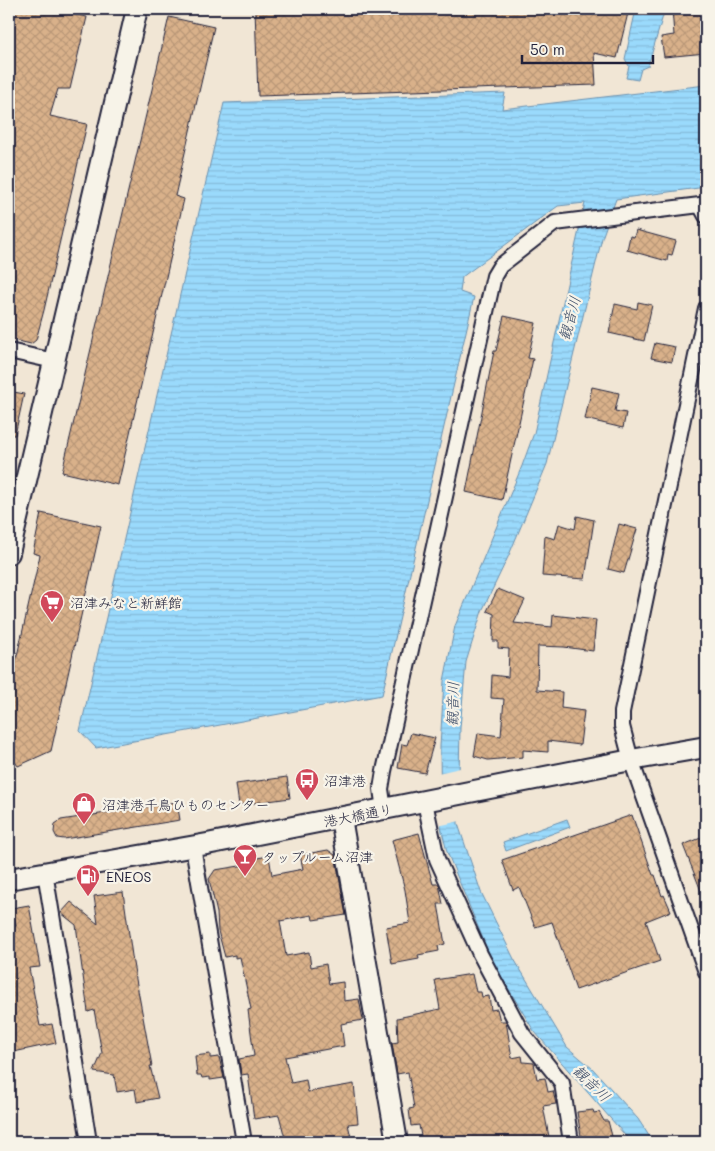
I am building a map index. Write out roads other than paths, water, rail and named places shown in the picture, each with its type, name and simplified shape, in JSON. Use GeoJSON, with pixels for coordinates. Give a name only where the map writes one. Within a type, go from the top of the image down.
{"type":"FeatureCollection","features":[{"type":"Feature","properties":{"kind":"street"},"geometry":{"type":"LineString","coordinates":[[9,553],[137,9]]}},
{"type":"Feature","properties":{"kind":"street"},"geometry":{"type":"LineString","coordinates":[[384,810],[382,780],[494,276],[500,266],[555,223],[700,205],[706,216]]}},
{"type":"Feature","properties":{"kind":"street"},"geometry":{"type":"LineString","coordinates":[[706,308],[622,712],[622,726],[631,760],[706,972]]}},
{"type":"Feature","properties":{"kind":"street"},"geometry":{"type":"LineString","coordinates":[[9,351],[54,361]]}},
{"type":"Feature","properties":{"kind":"street","name":"港大橋通り"},"geometry":{"type":"LineString","coordinates":[[9,879],[384,810],[631,760],[706,747]]}},
{"type":"Feature","properties":{"kind":"street"},"geometry":{"type":"LineString","coordinates":[[431,801],[437,859],[480,954],[522,1033],[562,1083],[571,1142]]}},
{"type":"Feature","properties":{"kind":"street"},"geometry":{"type":"LineString","coordinates":[[341,818],[397,1142]]}},
{"type":"Feature","properties":{"kind":"street"},"geometry":{"type":"LineString","coordinates":[[193,846],[244,1142]]}},
{"type":"Feature","properties":{"kind":"street"},"geometry":{"type":"LineString","coordinates":[[44,872],[89,1142]]}},
{"type":"Feature","properties":{"kind":"water"},"geometry":{"type":"Polygon","coordinates":[[[636,9],[665,9],[648,66],[641,69],[638,80],[626,78],[629,66],[625,59],[636,9]]]}},
{"type":"Feature","properties":{"kind":"water","name":"観音川"},"geometry":{"type":"Polygon","coordinates":[[[706,85],[706,187],[616,199],[602,238],[547,464],[509,555],[482,611],[466,662],[460,728],[458,824],[481,892],[514,959],[567,1047],[593,1069],[638,1119],[653,1142],[631,1142],[534,1031],[493,963],[447,852],[441,827],[440,747],[444,681],[455,626],[534,433],[585,203],[558,206],[462,277],[460,292],[474,297],[382,695],[96,748],[80,731],[224,103],[505,93],[502,109],[706,85]]]}},
{"type":"Feature","properties":{"kind":"water"},"geometry":{"type":"Polygon","coordinates":[[[567,819],[570,827],[506,851],[503,842],[567,819]]]}},
{"type":"Feature","properties":{"kind":"place","name":"沼津みなと新鮮館"},"geometry":{"type":"Point","coordinates":[52,623]}},
{"type":"Feature","properties":{"kind":"place","name":"沼津港"},"geometry":{"type":"Point","coordinates":[307,801]}},
{"type":"Feature","properties":{"kind":"place","name":"沼津港千鳥ひものセンター"},"geometry":{"type":"Point","coordinates":[84,825]}},
{"type":"Feature","properties":{"kind":"place","name":"タップルーム沼津"},"geometry":{"type":"Point","coordinates":[245,877]}},
{"type":"Feature","properties":{"kind":"place","name":"ENEOS"},"geometry":{"type":"Point","coordinates":[88,897]}}]}
